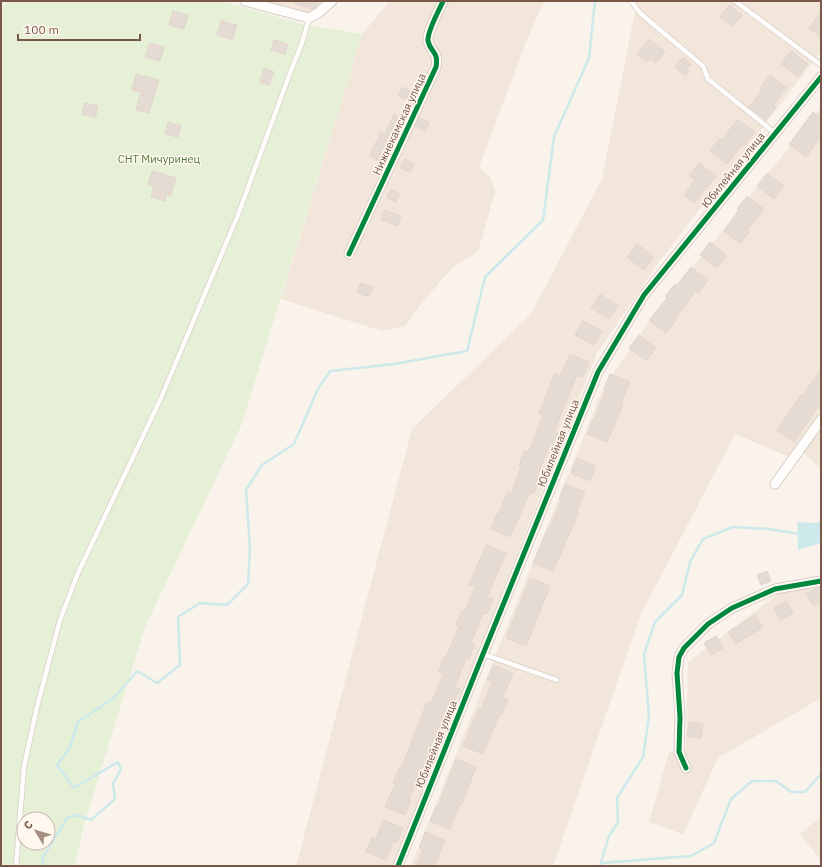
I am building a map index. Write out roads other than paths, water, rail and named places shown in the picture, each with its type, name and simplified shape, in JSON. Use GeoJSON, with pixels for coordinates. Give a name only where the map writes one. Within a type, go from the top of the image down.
{"type":"FeatureCollection","features":[{"type":"Feature","properties":{"kind":"street"},"geometry":{"type":"LineString","coordinates":[[245,1],[309,18],[329,4]]}},
{"type":"Feature","properties":{"kind":"street","name":"Нижнекамская улица"},"geometry":{"type":"LineString","coordinates":[[349,254],[436,67],[438,59],[428,42],[429,34],[443,1]]}},
{"type":"Feature","properties":{"kind":"street","name":"Юбилейная улица"},"geometry":{"type":"LineString","coordinates":[[398,866],[598,372],[644,295],[821,77]]}},
{"type":"Feature","properties":{"kind":"street"},"geometry":{"type":"LineString","coordinates":[[774,484],[821,420]]}},
{"type":"Feature","properties":{"kind":"street"},"geometry":{"type":"LineString","coordinates":[[686,768],[679,752],[680,717],[677,680],[679,657],[684,648],[708,624],[732,608],[775,589],[821,581]]}},
{"type":"Feature","properties":{"kind":"lane"},"geometry":{"type":"LineString","coordinates":[[631,1],[641,14],[704,66],[708,79],[775,133]]}},
{"type":"Feature","properties":{"kind":"lane"},"geometry":{"type":"LineString","coordinates":[[735,1],[821,65]]}},
{"type":"Feature","properties":{"kind":"lane"},"geometry":{"type":"LineString","coordinates":[[16,866],[24,766],[37,707],[60,620],[78,574],[161,398],[235,222],[302,43],[309,18]]}},
{"type":"Feature","properties":{"kind":"lane"},"geometry":{"type":"LineString","coordinates":[[483,654],[557,680]]}},
{"type":"Feature","properties":{"kind":"water"},"geometry":{"type":"Polygon","coordinates":[[[821,521],[821,543],[798,550],[797,522],[815,523],[821,521]]]}},
{"type":"Feature","properties":{"kind":"waterway"},"geometry":{"type":"LineString","coordinates":[[43,866],[42,859],[67,818],[78,815],[91,820],[115,799],[113,784],[121,769],[118,762],[74,788],[57,765],[70,747],[78,722],[114,698],[137,671],[157,683],[180,665],[178,617],[200,603],[227,605],[248,584],[250,548],[246,490],[262,465],[294,444],[318,389],[330,371],[394,364],[467,351],[485,277],[543,220],[554,137],[589,58],[595,1]]}},
{"type":"Feature","properties":{"kind":"waterway"},"geometry":{"type":"LineString","coordinates":[[600,866],[609,836],[618,822],[617,798],[643,757],[649,717],[644,654],[655,622],[682,595],[690,562],[703,539],[733,527],[769,529],[799,534]]}},
{"type":"Feature","properties":{"kind":"waterway"},"geometry":{"type":"LineString","coordinates":[[601,863],[691,856],[714,843],[731,799],[752,781],[776,781],[791,792],[805,792],[821,774]]}},
{"type":"Feature","properties":{"kind":"park label","name":"СНТ Мичуринец"},"geometry":{"type":"Point","coordinates":[159,159]}}]}
